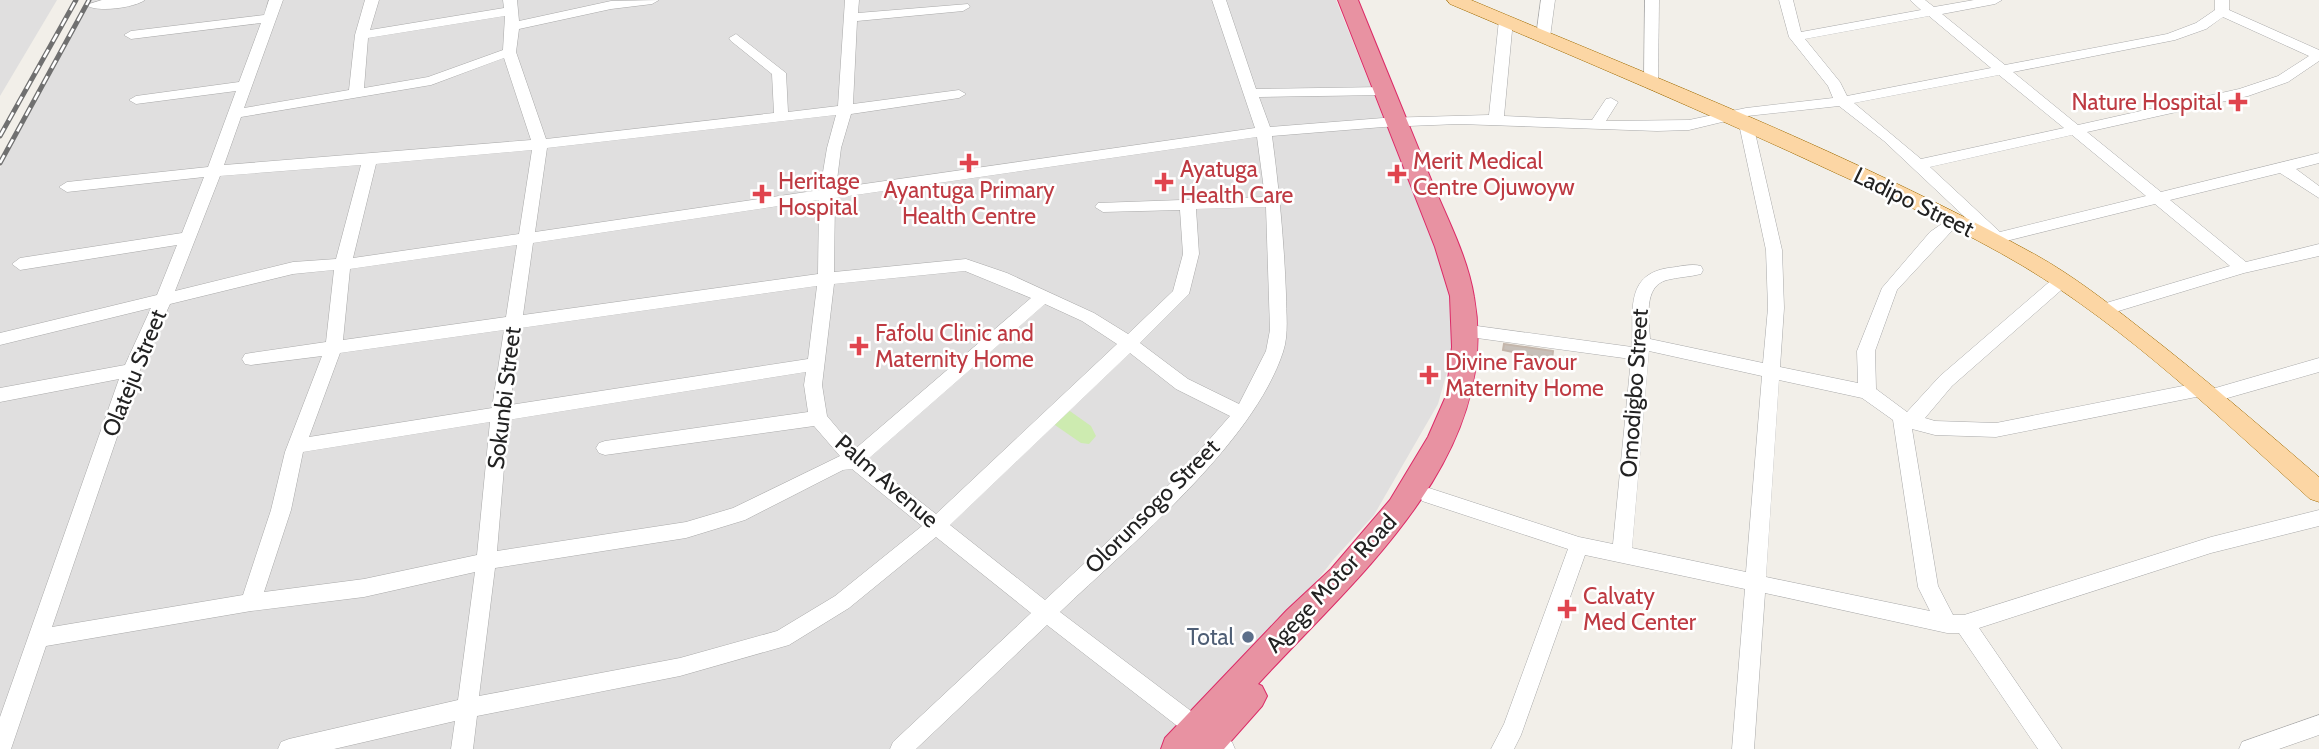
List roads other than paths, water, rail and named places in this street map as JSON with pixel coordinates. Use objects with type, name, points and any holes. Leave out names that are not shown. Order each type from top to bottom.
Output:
[{"type":"highway","name":"Agege Motor Road","points":[[1177,749],[1209,741],[1373,562],[1429,496],[1467,418],[1478,364],[1478,332],[1467,259],[1403,123],[1384,91],[1348,0]]},
{"type":"highway","name":"Agege Motor Road","points":[[1209,741],[1298,619],[1342,578],[1400,509],[1440,441],[1459,396],[1465,347],[1462,296],[1358,0]]},
{"type":"main road","name":"Ladipo Street","points":[[1456,0],[1739,120],[1993,239],[2102,310],[2206,392],[2319,492]]},
{"type":"street","points":[[93,5],[138,0]]},
{"type":"street","name":"Olateju Street","points":[[1,745],[131,370],[163,302],[276,0]]},
{"type":"street","points":[[356,95],[362,35],[372,0]]},
{"type":"street","points":[[513,26],[611,5],[652,0]]},
{"type":"street","name":"Olorunsogo Street","points":[[901,749],[1180,486],[1242,414],[1275,351],[1279,289],[1273,202],[1264,132],[1219,0]]},
{"type":"street","points":[[1543,37],[1548,0]]},
{"type":"street","points":[[1651,82],[1652,0]]},
{"type":"street","points":[[1786,0],[1796,37],[1835,85],[1842,101],[1918,165],[1993,239],[2319,158]]},
{"type":"street","points":[[1917,0],[2243,268]]},
{"type":"street","points":[[1796,37],[1995,0]]},
{"type":"street","points":[[234,114],[431,81],[509,52],[513,26],[511,5],[362,35]]},
{"type":"street","points":[[0,339],[163,302],[224,282],[293,268],[827,196],[1264,132],[1496,120],[1682,127],[1739,120],[1746,112],[1842,101],[2170,37],[2201,26],[2222,6],[2319,55],[2266,87],[1918,165]]},
{"type":"street","points":[[850,9],[963,7]]},
{"type":"street","name":"Palm Avenue","points":[[850,9],[845,110],[834,148],[827,196],[826,279],[813,385],[818,418],[854,460],[1209,741]]},
{"type":"street","points":[[131,35],[271,18]]},
{"type":"street","points":[[1496,120],[1506,20]]},
{"type":"street","points":[[736,38],[779,73],[781,116]]},
{"type":"street","name":"Sokunbi Street","points":[[462,749],[486,561],[500,412],[540,144],[509,52]]},
{"type":"street","points":[[136,100],[244,86]]},
{"type":"street","points":[[1250,93],[1384,91]]},
{"type":"street","points":[[67,187],[214,171],[540,144],[845,110],[959,94]]},
{"type":"street","points":[[1597,124],[1611,102]]},
{"type":"street","points":[[1739,120],[1774,250],[1776,308],[1743,749]]},
{"type":"street","points":[[251,602],[277,522],[297,446],[334,346],[343,263],[370,160]]},
{"type":"street","points":[[2283,167],[2319,193]]},
{"type":"street","points":[[1103,207],[1273,202]]},
{"type":"street","points":[[289,749],[468,708],[680,667],[782,639],[842,602],[937,525],[1181,294],[1191,254],[1188,206]]},
{"type":"street","points":[[1867,392],[1867,351],[1890,288],[1936,236],[1953,221]]},
{"type":"street","points":[[20,264],[187,238]]},
{"type":"street","points":[[2102,310],[2243,268],[2319,250]]},
{"type":"street","points":[[251,359],[826,279],[966,265],[1001,277],[1088,317],[1129,343],[1182,384],[1242,414]]},
{"type":"street","name":"Omodigbo Street","points":[[1622,553],[1641,348],[1641,296],[1651,280],[1661,275],[1695,270]]},
{"type":"street","points":[[1906,420],[1946,381],[2061,281]]},
{"type":"street","points":[[39,638],[251,602],[364,588],[486,561],[686,530],[738,514],[839,463],[854,460],[1043,297]]},
{"type":"street","points":[[1478,332],[1641,348],[1867,392],[1906,420],[1935,428],[1996,430],[2206,392],[2319,365]]},
{"type":"street","points":[[297,446],[816,363]]},
{"type":"street","points":[[2,399],[131,370]]},
{"type":"street","points":[[605,448],[818,418]]},
{"type":"street","points":[[1906,420],[1928,587],[2051,749]]},
{"type":"street","points":[[1429,496],[1579,545],[1956,624],[2211,545],[2319,518]]},
{"type":"street","points":[[1502,749],[1513,728],[1579,545]]},
{"type":"street","points":[[2250,749],[2319,725]]},
{"type":"railway","points":[[0,136],[76,0]]},
{"type":"railway","points":[[0,163],[89,0]]},
{"type":"place","name":"Nature Hospital","points":[[2238,102]]},
{"type":"place","name":"Ayantuga Primary Health Centre","points":[[969,163]]},
{"type":"place","name":"Merit Medical Centre Ojuwoyw","points":[[1397,174]]},
{"type":"place","name":"Ayatuga Health Care","points":[[1164,182]]},
{"type":"place","name":"Heritage Hospital","points":[[762,194]]},
{"type":"place","name":"Fafolu Clinic and Maternity Home","points":[[859,346]]},
{"type":"place","name":"Divine Favour Maternity Home","points":[[1429,375]]},
{"type":"place","name":"Calvaty Med Center","points":[[1567,609]]},
{"type":"place","name":"Total","points":[[1248,637]]}]
